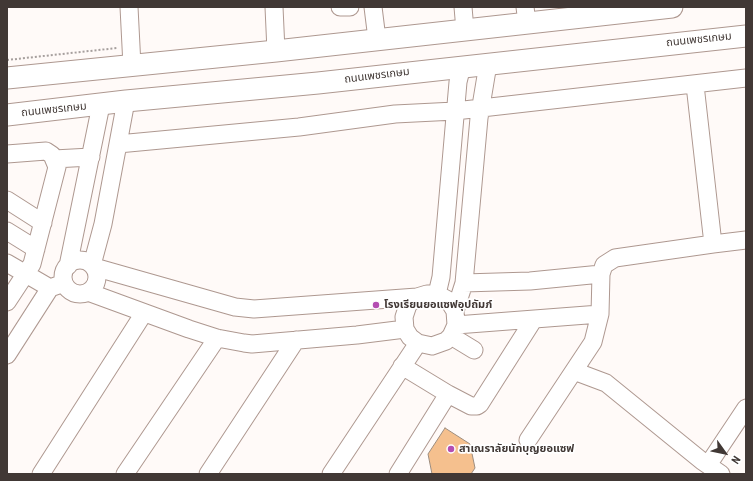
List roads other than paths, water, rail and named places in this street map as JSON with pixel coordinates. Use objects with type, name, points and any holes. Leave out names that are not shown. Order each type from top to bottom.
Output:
[{"type":"main road","points":[[7,78],[132,56],[276,51],[465,30],[526,15],[672,7]]},
{"type":"main road","name":"ถนนเพชรเกษม","points":[[7,115],[126,101],[318,83],[746,36]]},
{"type":"street","points":[[129,7],[132,56]]},
{"type":"street","points":[[274,7],[276,51]]},
{"type":"street","points":[[340,7],[350,7]]},
{"type":"street","points":[[373,7],[377,39]]},
{"type":"street","points":[[463,7],[465,30]]},
{"type":"street","points":[[417,297],[408,305],[404,317],[405,329],[410,337],[418,344],[432,346],[446,341],[454,324],[464,283],[481,107],[488,64]]},
{"type":"street","points":[[437,294],[441,277],[458,82],[462,66]]},
{"type":"street","points":[[54,159],[117,149],[395,114],[455,111],[695,85],[746,78]]},
{"type":"street","points":[[695,85],[713,244]]},
{"type":"street","points":[[7,263],[26,275],[68,289],[74,293],[81,294],[92,289],[97,276],[93,266],[126,101]]},
{"type":"street","points":[[7,355],[12,335],[57,286],[68,266],[101,105]]},
{"type":"street","points":[[7,154],[46,151],[52,155],[57,167],[32,264],[26,275],[8,298]]},
{"type":"street","points":[[7,200],[43,222]]},
{"type":"street","points":[[7,231],[36,249]]},
{"type":"street","points":[[528,440],[592,342],[600,314],[601,274],[604,265],[615,258],[746,240]]},
{"type":"street","points":[[68,266],[77,260],[82,260],[93,266],[235,307],[254,309],[417,297],[427,294],[437,294],[448,300],[454,324],[474,350]]},
{"type":"street","points":[[464,283],[530,281],[601,274]]},
{"type":"street","points":[[88,292],[217,338],[252,344],[358,335],[405,329]]},
{"type":"street","points":[[41,474],[144,312]]},
{"type":"street","points":[[454,324],[600,314]]},
{"type":"street","points":[[402,366],[448,394],[471,406],[477,406],[480,404],[534,318]]},
{"type":"street","points":[[125,474],[217,338]]},
{"type":"street","points":[[208,474],[296,340]]},
{"type":"street","points":[[331,474],[418,344]]},
{"type":"street","points":[[574,371],[606,383],[706,468],[746,408]]},
{"type":"street","points":[[398,474],[448,394]]},
{"type":"place","name":"โรงเรียนยอแซฟอุปถัมภ์","points":[[376,305]]},
{"type":"place","name":"สาเณราลัยนักบุญยอแซฟ","points":[[451,449]]}]
